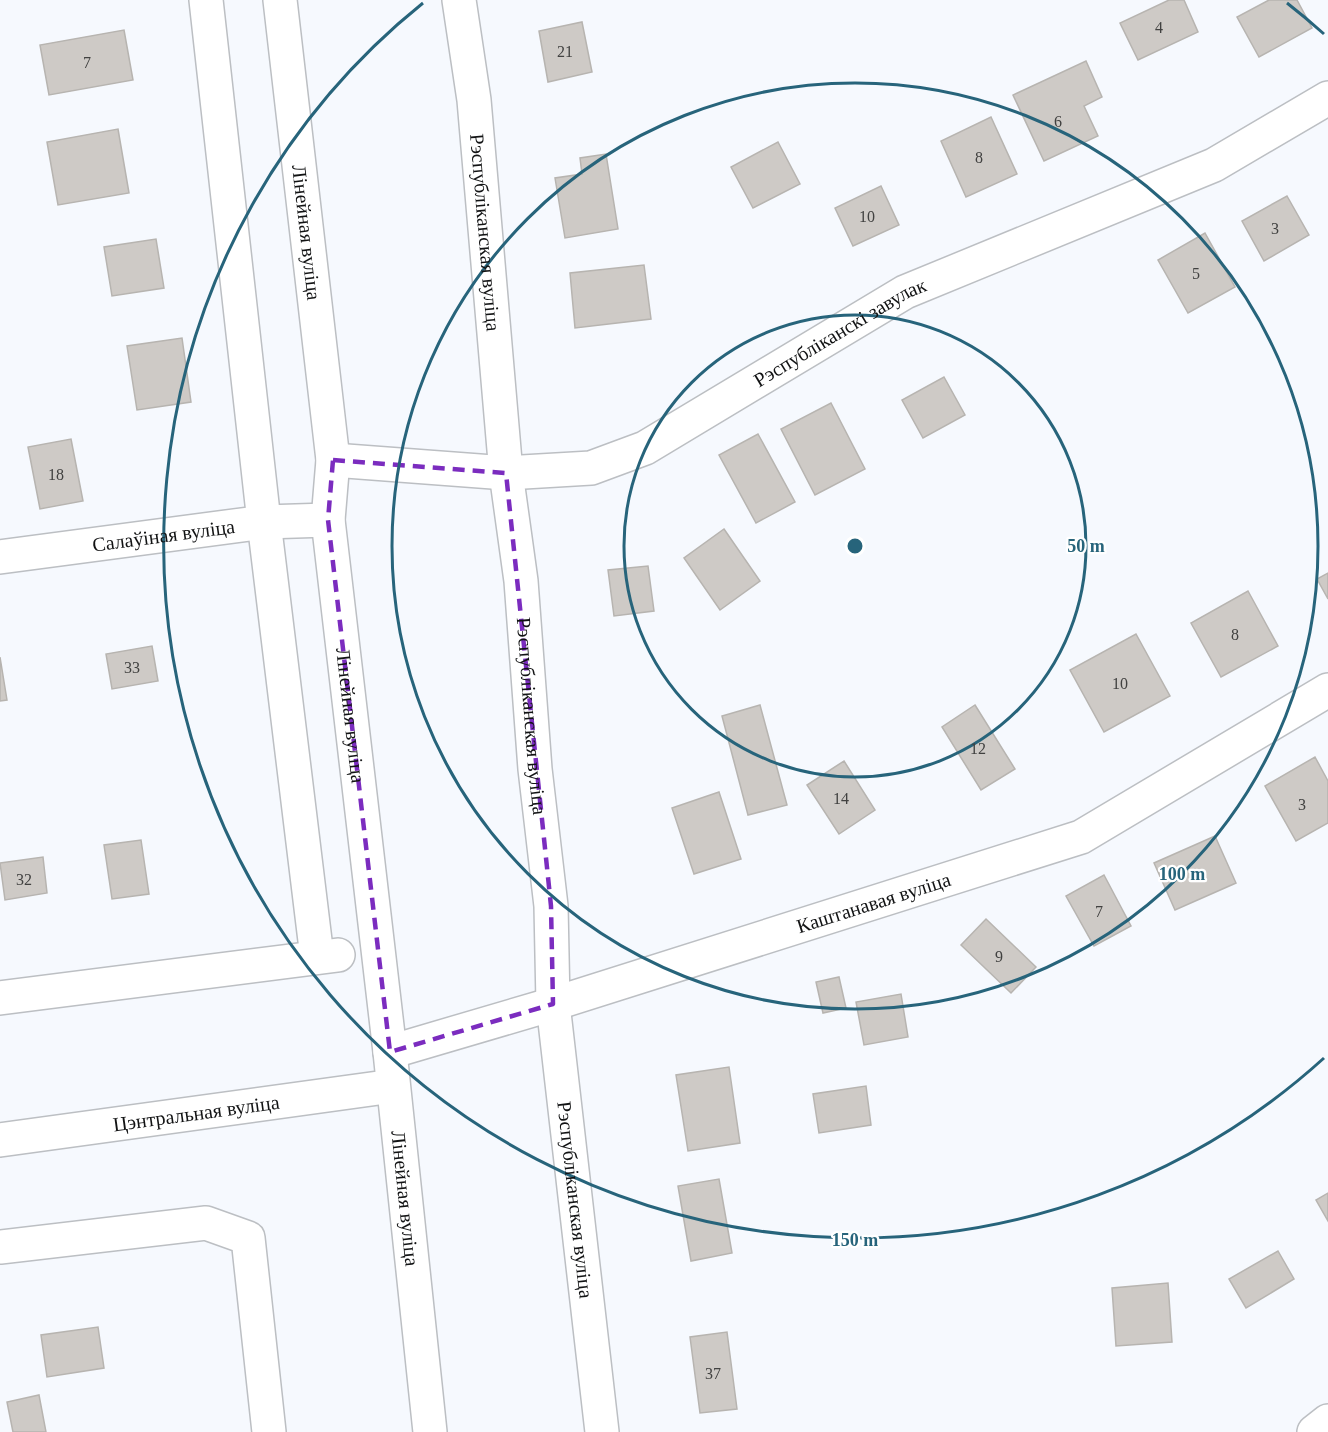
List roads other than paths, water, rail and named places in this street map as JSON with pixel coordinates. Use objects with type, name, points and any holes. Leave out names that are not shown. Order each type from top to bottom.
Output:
[{"type":"street","points":[[0,998],[327,956],[264,522],[206,0]]},
{"type":"street","name":"Лінейная вуліца","points":[[280,0],[333,460],[328,520],[390,1052],[430,1432]]},
{"type":"street","name":"Рэспубліканская вуліца","points":[[459,0],[474,100],[506,473],[521,581],[535,769],[551,906],[554,1004],[602,1432]]},
{"type":"street","name":"Рэспубліканскі завулак","points":[[333,460],[506,473],[591,468],[645,448],[905,292],[1214,165],[1328,98]]},
{"type":"street","name":"Салаўіная вуліца","points":[[0,557],[264,522],[328,520]]},
{"type":"street","name":"Каштанавая вуліца","points":[[390,1052],[554,1004],[1081,837],[1328,690]]},
{"type":"street","name":"Цэнтральная вуліца","points":[[0,1140],[393,1086]]},
{"type":"street","points":[[0,1247],[206,1223],[248,1238],[269,1432]]},
{"type":"street","points":[[1314,1432],[1328,1421]]}]
